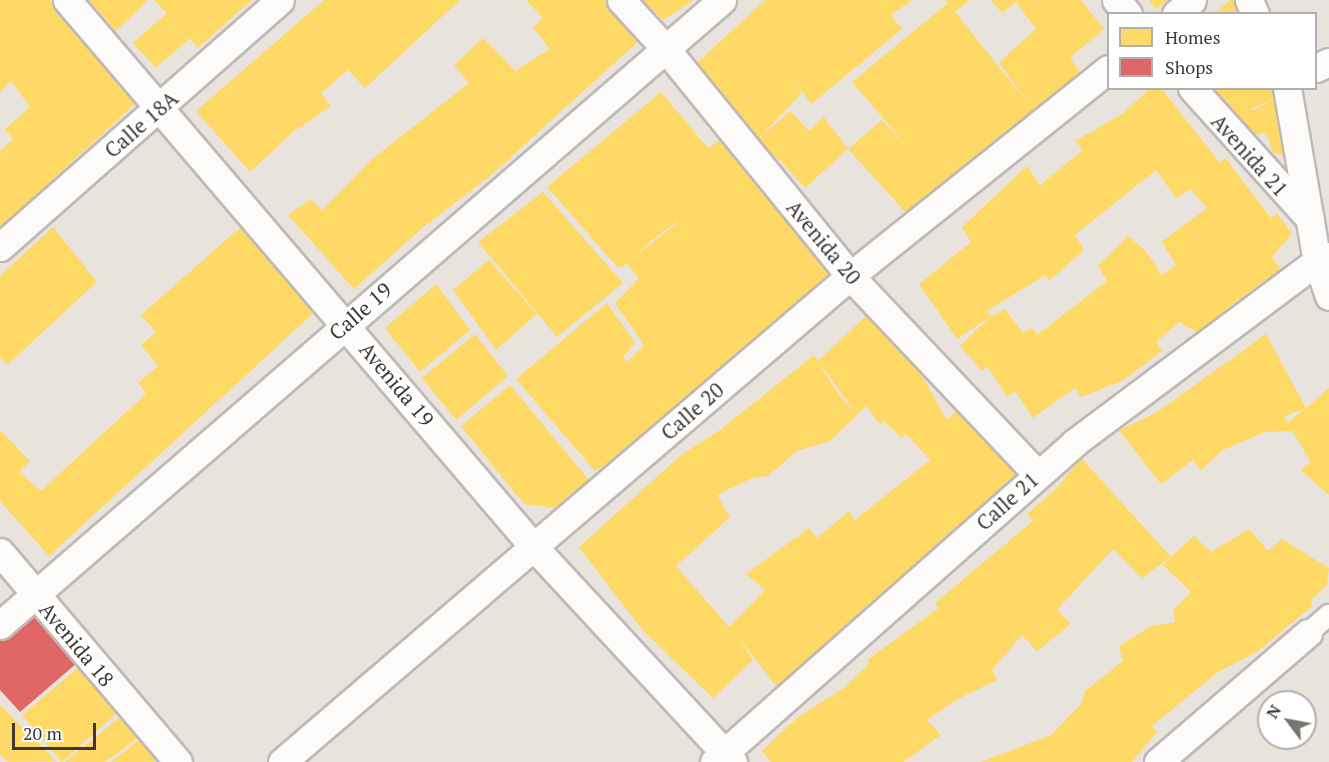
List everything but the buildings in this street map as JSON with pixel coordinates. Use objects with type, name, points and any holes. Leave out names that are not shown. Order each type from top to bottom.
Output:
[{"type":"street","name":"Avenida 19","points":[[67,0],[346,324],[532,545],[724,759]]},
{"type":"street","name":"Calle 18A","points":[[0,247],[280,0]]},
{"type":"street","name":"Avenida 20","points":[[621,0],[665,48],[850,276],[1037,474]]},
{"type":"street","name":"Calle 19","points":[[0,625],[722,0]]},
{"type":"street","points":[[1116,0],[1126,12]]},
{"type":"street","points":[[1178,12],[1192,0]]},
{"type":"street","name":"Calle 20","points":[[282,762],[532,545],[850,276],[1107,70]]},
{"type":"street","name":"Avenida 21","points":[[1194,90],[1310,219]]},
{"type":"street","points":[[1287,90],[1310,219],[1323,259],[1329,296]]},
{"type":"street","name":"Calle 21","points":[[724,759],[1037,474],[1323,259]]},
{"type":"street","name":"Avenida 18","points":[[0,552],[178,762]]},
{"type":"street","points":[[1158,762],[1329,615]]}]
